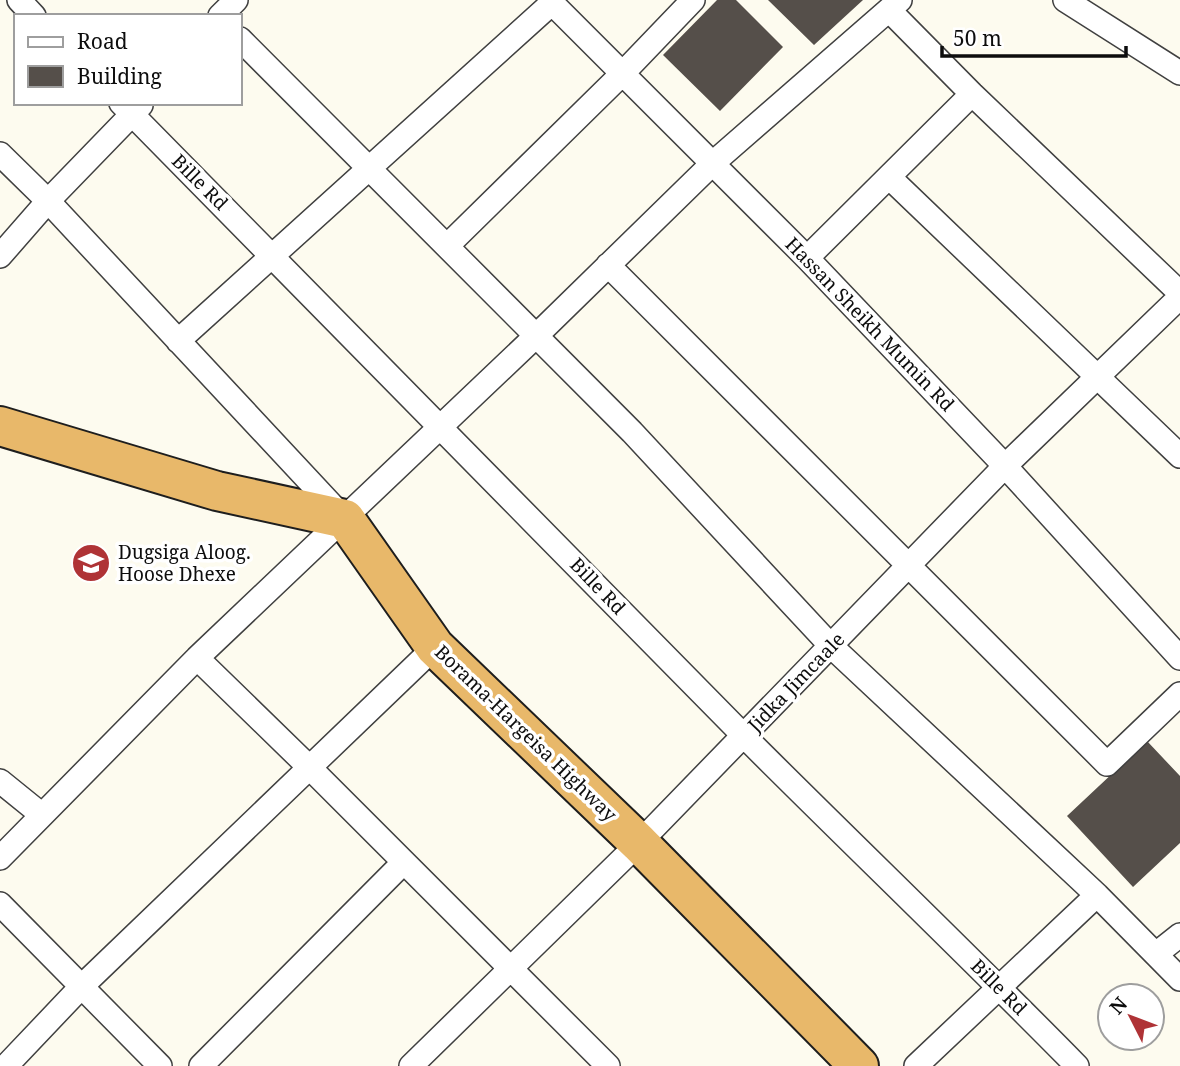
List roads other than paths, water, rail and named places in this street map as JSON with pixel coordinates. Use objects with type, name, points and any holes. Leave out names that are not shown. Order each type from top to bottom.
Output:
[{"type":"highway","points":[[0,426],[217,491],[345,519]]},
{"type":"highway","name":"Borama-Hargeisa Highway","points":[[345,519],[435,647],[639,843],[859,1066]]},
{"type":"street","points":[[19,0],[32,14]]},
{"type":"street","points":[[222,14],[236,0]]},
{"type":"street","points":[[447,246],[623,73],[693,0]]},
{"type":"street","points":[[1065,0],[1180,73]]},
{"type":"street","points":[[178,341],[550,1]]},
{"type":"street","name":"Hassan Sheikh Mumin Rd","points":[[550,1],[807,258],[1005,466],[1180,659]]},
{"type":"street","points":[[0,858],[197,658],[441,428],[713,163],[895,5],[972,94],[1180,295]]},
{"type":"street","points":[[242,41],[632,432],[831,646],[1097,895],[1180,979]]},
{"type":"street","points":[[807,258],[972,94]]},
{"type":"street","points":[[0,256],[132,107]]},
{"type":"street","name":"Bille Rd","points":[[132,107],[441,428],[744,736],[1077,1066]]},
{"type":"street","points":[[0,153],[345,519]]},
{"type":"street","points":[[889,177],[1180,456]]},
{"type":"street","points":[[608,265],[1107,764],[1180,694]]},
{"type":"street","name":"Jidka Jimcaale","points":[[411,1066],[639,843],[908,564],[1180,295]]},
{"type":"street","points":[[7,1056],[435,647]]},
{"type":"street","points":[[197,658],[309,766],[608,1066]]},
{"type":"street","points":[[0,781],[42,816]]},
{"type":"street","points":[[201,1066],[404,862]]},
{"type":"street","points":[[916,1066],[1097,895]]},
{"type":"street","points":[[0,904],[160,1066]]},
{"type":"street","points":[[1156,954],[1180,935]]},
{"type":"place","name":"Dugsiga Aloog. Hoose Dhexe","points":[[91,563]]}]
